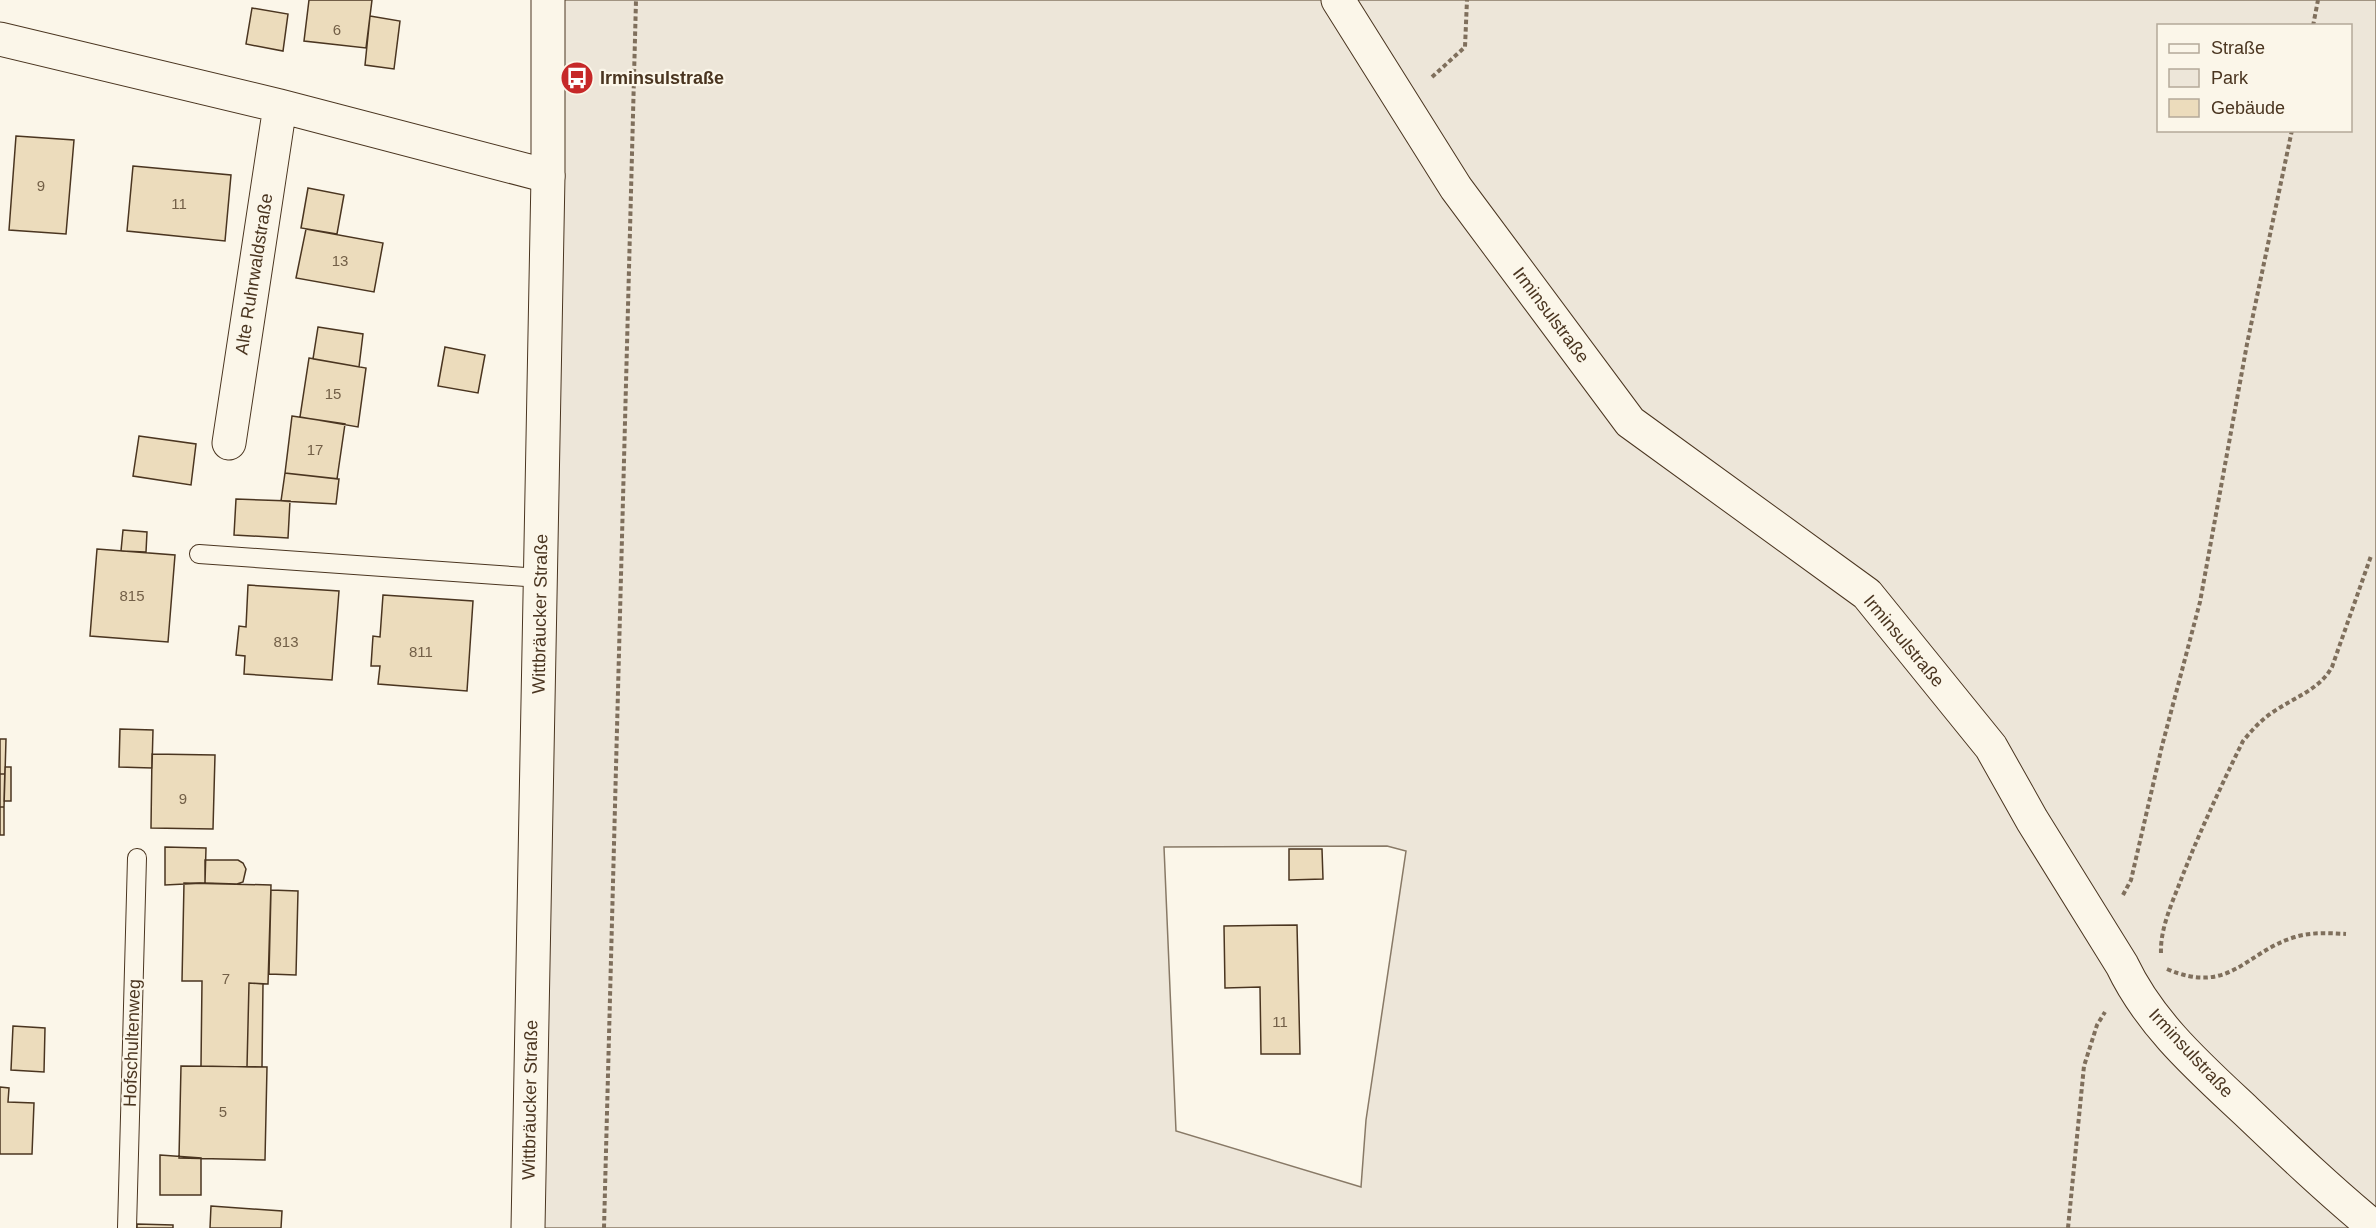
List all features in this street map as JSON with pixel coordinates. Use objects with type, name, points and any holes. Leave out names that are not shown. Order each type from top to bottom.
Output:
[{"type":"street","name":"Wittbräucker Straße","points":[[528,1228],[548,176],[548,0]]},
{"type":"street","name":"Irminsulstraße","points":[[1338,0],[1456,188],[1630,422],[1867,594],[1991,747],[2031,820],[2102,932],[2132,987],[2161,1026],[2200,1068],[2328,1190],[2375,1228]]},
{"type":"street","points":[[0,39],[280,106],[548,176]]},
{"type":"street","name":"Alte Ruhrwaldstraße","points":[[229,443],[280,106]]},
{"type":"lane","points":[[199,554],[540,578]]},
{"type":"lane","name":"Hofschultenweg","points":[[127,1228],[137,858]]},
{"type":"path","points":[[604,1228],[636,0]]},
{"type":"path","points":[[1403,104],[1465,47],[1467,0]]},
{"type":"path","points":[[2313,24],[2318,0]]},
{"type":"path","points":[[2102,932],[2131,880],[2162,746],[2200,602],[2247,344],[2292,132]]},
{"type":"path","points":[[2068,1228],[2084,1066],[2097,1025],[2108,1007],[2123,992],[2148,982],[2161,966],[2160,941],[2174,898],[2243,741],[2256,725],[2274,711],[2316,687],[2325,678],[2332,667],[2371,556]]},
{"type":"path","points":[[2161,966],[2179,974],[2219,977],[2241,968],[2272,947],[2295,937],[2319,933],[2346,934]]},
{"type":"green space","points":[[548,0],[2376,0],[2376,1211],[2118,984],[2358,1228],[528,1228]],"holes":[[[1387,846],[1406,851],[1366,1120],[1361,1187],[1176,1131],[1164,847]]]},
{"type":"building","points":[[309,0],[372,0],[366,48],[304,41]]},
{"type":"building","points":[[252,8],[288,14],[283,51],[246,44]]},
{"type":"building","points":[[370,16],[400,21],[394,69],[365,65]]},
{"type":"building","points":[[16,136],[74,140],[66,234],[9,230]]},
{"type":"building","points":[[133,166],[231,175],[225,241],[127,231]]},
{"type":"building","points":[[308,188],[344,195],[337,234],[301,228]]},
{"type":"building","points":[[306,229],[383,243],[374,292],[296,278]]},
{"type":"building","points":[[318,327],[363,334],[359,367],[313,359]]},
{"type":"building","points":[[445,347],[485,355],[478,393],[438,386]]},
{"type":"building","points":[[309,358],[366,368],[358,427],[300,417]]},
{"type":"building","points":[[292,416],[345,424],[337,479],[285,473]]},
{"type":"building","points":[[139,436],[196,444],[191,485],[133,476]]},
{"type":"building","points":[[285,473],[339,479],[336,504],[281,501]]},
{"type":"building","points":[[236,499],[290,501],[288,538],[234,535]]},
{"type":"building","points":[[123,530],[147,532],[146,552],[121,551]]},
{"type":"building","points":[[97,549],[175,555],[168,642],[90,636]]},
{"type":"building","points":[[248,585],[339,591],[332,680],[244,674],[245,656],[236,655],[239,626],[246,627]]},
{"type":"building","points":[[383,595],[473,601],[467,691],[378,684],[380,666],[371,666],[373,636],[380,637]]},
{"type":"building","points":[[120,729],[153,730],[152,768],[119,767]]},
{"type":"building","points":[[0,739],[6,739],[5,774],[0,774]]},
{"type":"building","points":[[152,754],[215,755],[213,829],[151,828]]},
{"type":"building","points":[[5,767],[11,767],[11,801],[4,801]]},
{"type":"building","points":[[0,774],[5,774],[4,807],[0,807]]},
{"type":"building","points":[[0,807],[4,807],[4,835],[0,835]]},
{"type":"building","points":[[165,847],[206,848],[205,883],[165,885]]},
{"type":"building","points":[[1289,849],[1322,849],[1323,879],[1289,880]]},
{"type":"building","points":[[205,860],[238,860],[246,869],[243,882],[237,884],[205,883]]},
{"type":"building","points":[[184,883],[271,885],[268,984],[249,983],[247,1067],[201,1066],[202,981],[182,981]]},
{"type":"building","points":[[271,890],[298,891],[296,975],[269,974]]},
{"type":"building","points":[[1297,925],[1300,1054],[1261,1054],[1260,987],[1225,988],[1224,926]]},
{"type":"building","points":[[249,983],[263,984],[262,1067],[247,1067]]},
{"type":"building","points":[[13,1026],[45,1028],[44,1072],[11,1070]]},
{"type":"building","points":[[181,1066],[267,1067],[265,1160],[179,1158]]},
{"type":"building","points":[[0,1087],[9,1088],[8,1102],[34,1103],[32,1154],[0,1154]]},
{"type":"building","points":[[160,1155],[201,1158],[201,1195],[160,1195]]},
{"type":"building","points":[[211,1206],[282,1211],[281,1228],[210,1228]]},
{"type":"building","points":[[137,1224],[173,1225],[173,1228],[137,1228]]},
{"type":"place","name":"Irminsulstraße","points":[[577,78]]}]
